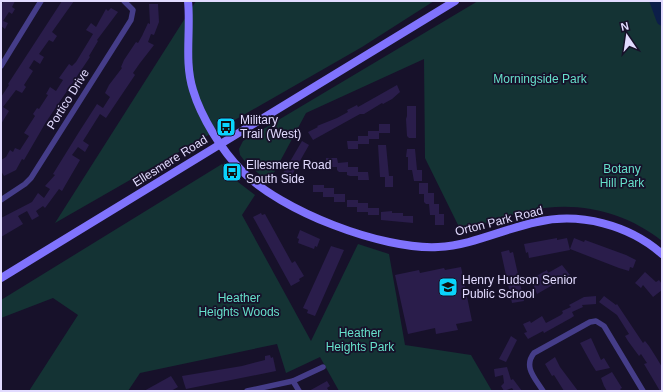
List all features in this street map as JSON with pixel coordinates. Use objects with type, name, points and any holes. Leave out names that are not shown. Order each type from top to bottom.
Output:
[{"type":"street","points":[[1,66],[41,1]]},
{"type":"street","name":"Portico Drive","points":[[2,198],[25,184],[31,178],[131,20],[133,10],[124,1]]},
{"type":"street","name":"Orton Park Road","points":[[188,1],[190,79],[200,109],[220,143],[241,170],[267,192],[327,222],[376,239],[412,246],[437,247],[471,242],[542,220],[575,219],[611,225],[637,237],[662,254]]},
{"type":"street","name":"Ellesmere Road","points":[[1,278],[454,1]]},
{"type":"street","points":[[543,391],[529,370],[529,360],[534,353],[590,322],[596,321],[601,323],[607,330],[642,391]]},
{"type":"street","points":[[247,391],[293,381],[323,367]]},
{"type":"street","points":[[293,381],[299,391]]},
{"type":"green space","points":[[196,1],[434,1],[362,47],[55,223]]},
{"type":"green space","points":[[478,1],[662,1],[662,241],[632,222],[616,215],[581,208],[546,208],[528,211],[460,229],[425,158],[424,59],[306,113],[269,182],[247,164],[240,155],[239,149],[243,141]]},
{"type":"green space","points":[[222,164],[238,182],[255,195],[242,215],[311,341],[358,244],[389,254],[405,345],[471,355],[492,391],[339,391],[320,357],[286,373],[277,344],[140,373],[128,391],[29,391],[78,315],[53,298],[1,318],[1,300]]},
{"type":"building","points":[[4,1],[15,1],[12,7],[15,9],[12,14],[9,12],[3,21],[8,23],[5,29],[1,26],[1,5]]},
{"type":"building","points":[[62,1],[74,1],[52,32],[57,36],[53,42],[49,40],[39,54],[44,57],[40,64],[34,60],[29,68],[33,71],[24,85],[26,87],[22,93],[16,90],[3,107],[9,111],[1,124],[1,97]]},
{"type":"building","points":[[149,4],[158,4],[159,22],[154,35],[151,34],[148,42],[154,45],[133,73],[135,75],[106,118],[100,114],[83,141],[89,145],[85,152],[78,147],[72,155],[80,160],[62,191],[59,189],[45,208],[43,206],[36,211],[39,216],[32,220],[27,211],[18,216],[23,224],[1,237],[1,218],[32,202],[38,193],[44,198],[50,189],[45,186],[55,175],[53,174],[97,104],[103,108],[110,97],[105,93],[109,85],[122,68],[121,67],[124,60],[136,42],[138,43],[148,23],[150,24]]},
{"type":"building","points":[[111,8],[118,12],[97,40],[98,41],[89,56],[90,57],[46,122],[24,160],[22,159],[16,170],[4,176],[1,171],[1,160],[6,157],[10,150],[13,152],[15,148],[20,150],[29,136],[24,133],[35,116],[33,114],[37,108],[39,109],[48,95],[46,94],[50,87],[56,91],[63,80],[59,78],[69,64],[72,66],[76,62],[93,34],[86,30],[91,23],[96,27],[106,9],[108,11]]},
{"type":"building","points":[[397,85],[400,92],[383,104],[382,103],[364,114],[360,114],[313,140],[308,132],[318,127],[317,126],[348,112],[347,110],[357,105],[358,107]]},
{"type":"building","points":[[407,106],[416,106],[416,138],[409,138],[407,136]]},
{"type":"building","points":[[379,124],[390,124],[390,133],[379,133],[379,139],[369,139],[369,144],[358,144],[358,149],[348,149],[347,141],[358,141],[358,136],[368,136],[368,131],[379,131]]},
{"type":"building","points":[[302,141],[309,145],[288,182],[281,177]]},
{"type":"building","points":[[378,145],[386,145],[389,176],[393,176],[393,187],[385,187],[385,177],[380,177]]},
{"type":"building","points":[[407,149],[415,149],[417,170],[422,170],[422,181],[414,181],[412,170],[408,170],[408,157],[406,157]]},
{"type":"building","points":[[326,158],[337,158],[338,163],[348,162],[348,167],[358,167],[358,172],[368,172],[369,180],[358,180],[358,176],[347,175],[347,172],[339,172],[337,167],[326,167]]},
{"type":"building","points":[[419,183],[428,183],[428,193],[434,193],[434,204],[439,204],[439,214],[444,214],[444,225],[435,225],[435,215],[430,215],[429,204],[424,202],[424,194],[419,194]]},
{"type":"building","points":[[313,185],[324,185],[324,188],[334,188],[334,194],[345,194],[345,202],[334,202],[334,197],[323,197],[323,192],[313,192]]},
{"type":"building","points":[[347,200],[358,200],[358,203],[368,203],[368,208],[379,208],[379,215],[368,215],[368,212],[357,212],[357,207],[347,207]]},
{"type":"building","points":[[392,211],[392,213],[403,213],[403,216],[413,216],[413,223],[381,220],[381,212]]},
{"type":"building","points":[[261,213],[262,215],[265,214],[292,263],[295,261],[304,276],[299,279],[300,281],[291,286],[253,217]]},
{"type":"building","points":[[300,230],[320,239],[317,247],[315,246],[314,249],[298,243],[299,239],[297,238]]},
{"type":"building","points":[[557,238],[557,240],[567,238],[570,250],[529,258],[528,252],[526,253],[524,244]]},
{"type":"building","points":[[574,238],[584,242],[585,240],[636,260],[633,268],[630,267],[629,271],[619,268],[570,249]]},
{"type":"building","points":[[331,246],[344,250],[315,316],[307,313],[308,310],[303,308]]},
{"type":"building","points":[[509,250],[510,253],[513,252],[524,301],[512,303],[501,252]]},
{"type":"building","points":[[562,265],[570,275],[537,294],[531,279],[547,270],[548,273]]},
{"type":"building","points":[[461,267],[472,321],[456,324],[458,330],[436,334],[435,328],[408,334],[395,275],[419,270],[420,273],[444,268],[445,270]]},
{"type":"building","points":[[645,272],[656,282],[659,280],[662,284],[662,290],[653,297],[643,285],[641,288],[635,283]]},
{"type":"building","points":[[596,296],[596,304],[582,305],[583,307],[572,312],[574,316],[544,333],[543,331],[528,339],[524,333],[527,332],[523,324],[530,321],[531,323],[542,316],[546,323],[561,315],[563,313],[562,311],[571,307],[569,305],[584,297]]},
{"type":"building","points":[[604,296],[616,305],[617,304],[643,343],[645,341],[656,357],[662,367],[662,391],[660,391],[644,364],[647,363],[641,354],[639,356],[625,336],[629,334],[617,315],[599,302]]},
{"type":"building","points":[[511,336],[517,340],[506,362],[499,359]]},
{"type":"building","points":[[591,338],[601,360],[604,358],[610,368],[596,371],[580,343]]},
{"type":"building","points":[[270,355],[271,358],[273,357],[276,371],[186,389],[182,376],[242,366],[265,360],[265,356]]},
{"type":"building","points":[[555,357],[560,367],[578,391],[564,391],[554,375],[552,376],[545,364]]},
{"type":"building","points":[[507,367],[511,380],[513,379],[522,391],[514,391],[512,388],[504,391],[501,386],[504,383],[503,375],[495,377],[494,369]]},
{"type":"building","points":[[612,372],[622,388],[620,389],[622,391],[607,391],[604,386],[601,378]]},
{"type":"building","points":[[171,376],[178,387],[171,391],[144,391]]},
{"type":"building","points":[[327,381],[330,386],[327,388],[329,391],[309,391]]},
{"type":"waterway","points":[[655,1],[662,20]]},
{"type":"place","name":"Military Trail (West)","points":[[226,127]]},
{"type":"place","name":"Ellesmere Road South Side","points":[[232,172]]},
{"type":"place","name":"Henry Hudson Senior Public School","points":[[448,287]]},
{"type":"park label","name":"Morningside Park","points":[[540,79]]},
{"type":"park label","name":"Botany Hill Park","points":[[622,176]]},
{"type":"park label","name":"Heather Heights Woods","points":[[239,305]]},
{"type":"park label","name":"Heather Heights Park","points":[[360,340]]}]
